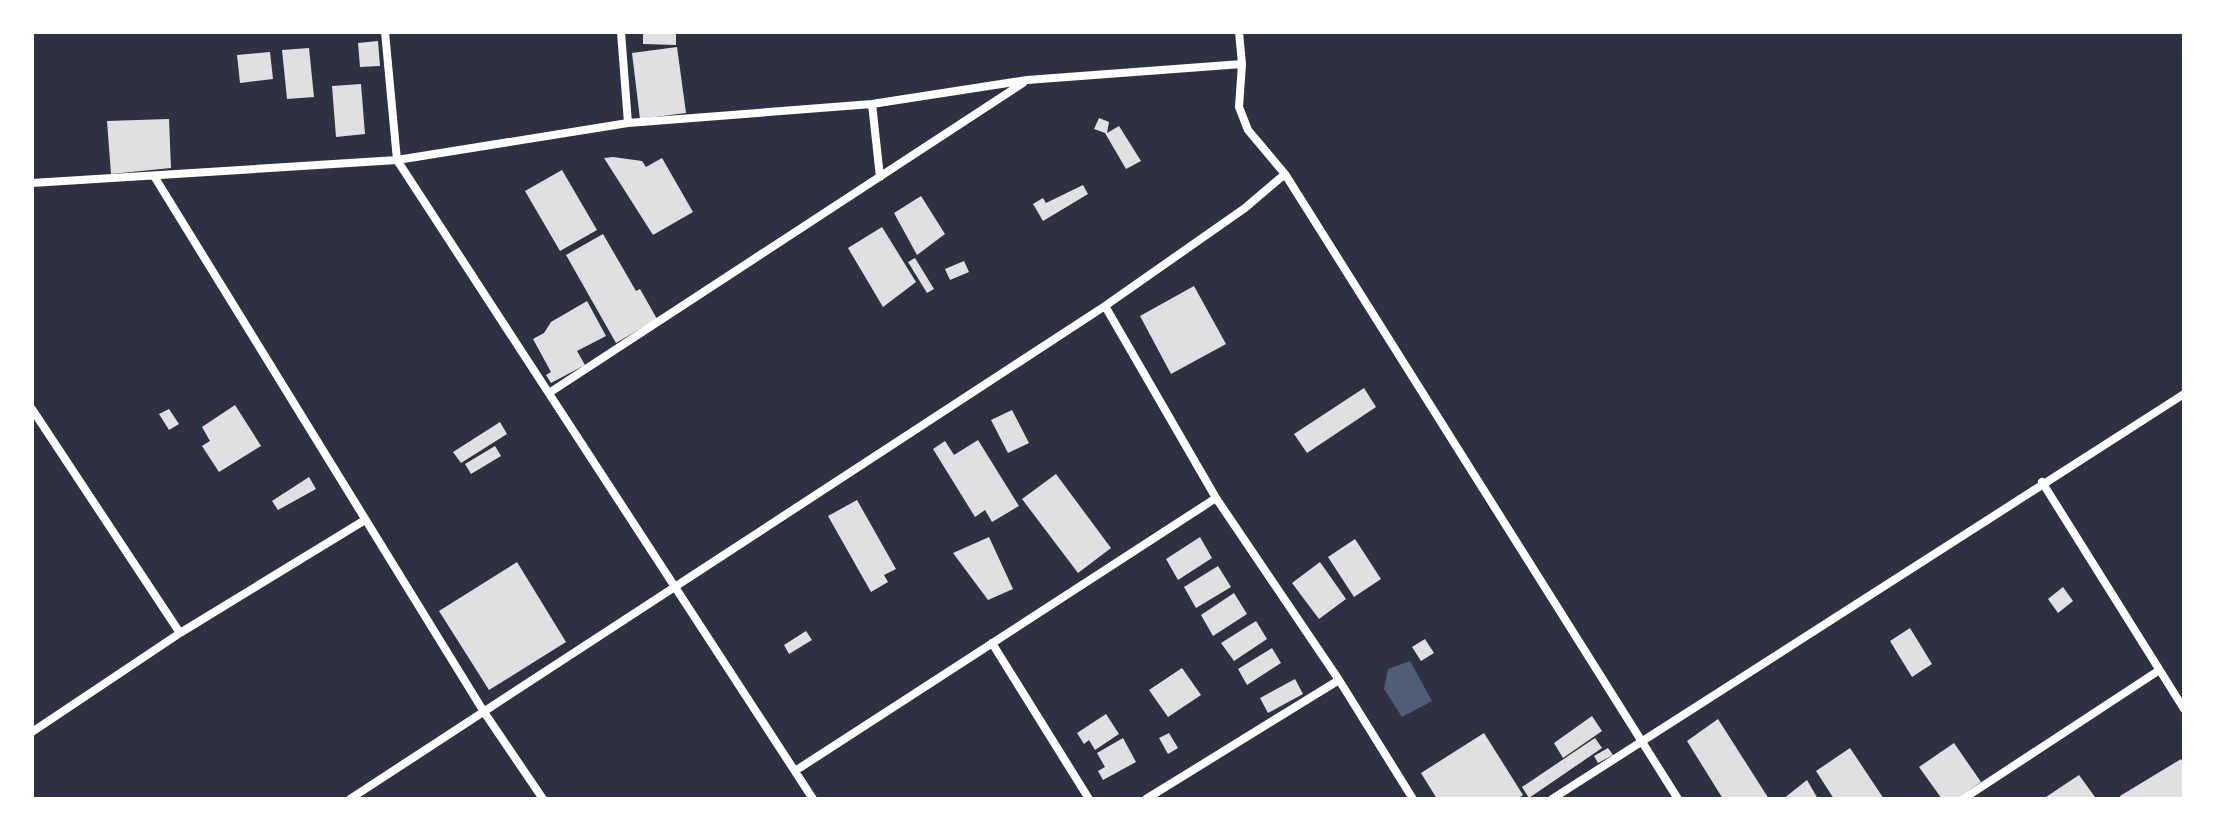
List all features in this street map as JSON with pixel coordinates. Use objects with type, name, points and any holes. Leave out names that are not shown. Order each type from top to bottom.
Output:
[{"type":"street","points":[[385,32],[397,160],[813,799]]},
{"type":"street","points":[[621,32],[628,123]]},
{"type":"street","points":[[1239,32],[1242,64],[1239,107],[1248,130],[1285,174],[1678,799]]},
{"type":"street","points":[[32,183],[397,160],[628,123],[872,104],[1027,80],[1242,64]]},
{"type":"street","points":[[549,393],[1027,80]]},
{"type":"street","points":[[872,104],[880,177]]},
{"type":"street","points":[[350,799],[1105,306],[1245,208],[1285,174]]},
{"type":"street","points":[[154,176],[484,712],[543,799]]},
{"type":"street","points":[[1105,306],[1216,498],[1339,680],[1413,799]]},
{"type":"street","points":[[1552,799],[2042,482],[2184,394]]},
{"type":"street","points":[[32,409],[180,633]]},
{"type":"street","points":[[2042,482],[2184,709]]},
{"type":"street","points":[[795,771],[1216,498]]},
{"type":"street","points":[[32,732],[180,633],[365,520]]},
{"type":"street","points":[[992,643],[1089,799]]},
{"type":"street","points":[[1963,799],[2158,671]]},
{"type":"street","points":[[1146,799],[1339,680]]},
{"type":"water","points":[[1410,661],[1432,701],[1402,717],[1384,689],[1388,669]]},
{"type":"building","points":[[643,32],[676,32],[676,45],[643,44]]},
{"type":"building","points":[[378,41],[380,66],[360,67],[358,43]]},
{"type":"building","points":[[677,47],[686,113],[640,119],[632,53]]},
{"type":"building","points":[[309,48],[314,97],[287,99],[282,50]]},
{"type":"building","points":[[270,52],[273,79],[240,83],[237,55]]},
{"type":"building","points":[[361,84],[365,134],[336,137],[332,86]]},
{"type":"building","points":[[1099,118],[1109,122],[1107,133],[1119,126],[1141,161],[1126,169],[1105,133],[1094,129]]},
{"type":"building","points":[[169,119],[171,168],[111,174],[107,121]]},
{"type":"building","points":[[604,158],[642,161],[646,167],[662,158],[693,212],[653,235]]},
{"type":"building","points":[[562,170],[597,230],[560,251],[525,191]]},
{"type":"building","points":[[1083,185],[1088,194],[1043,221],[1033,204],[1043,198],[1046,203]]},
{"type":"building","points":[[921,196],[945,234],[917,255],[894,213]]},
{"type":"building","points":[[882,227],[916,282],[883,307],[848,248]]},
{"type":"building","points":[[603,234],[636,291],[640,289],[657,319],[616,343],[566,255]]},
{"type":"building","points":[[915,258],[934,289],[927,293],[908,262]]},
{"type":"building","points":[[964,261],[969,272],[950,280],[945,269]]},
{"type":"building","points":[[1194,286],[1226,344],[1171,374],[1140,316]]},
{"type":"building","points":[[587,301],[606,336],[577,351],[585,365],[551,383],[546,375],[551,372],[533,339],[544,333],[551,322]]},
{"type":"building","points":[[1364,388],[1376,407],[1307,453],[1294,434]]},
{"type":"building","points":[[235,405],[261,446],[219,472],[202,446],[210,441],[202,427]]},
{"type":"building","points":[[169,409],[179,424],[169,430],[159,414]]},
{"type":"building","points":[[1012,410],[1029,443],[1008,453],[991,420]]},
{"type":"building","points":[[500,422],[507,434],[461,463],[453,452]]},
{"type":"building","points":[[978,440],[1019,506],[992,522],[985,510],[975,517],[933,449],[945,441],[954,455]]},
{"type":"building","points":[[495,446],[501,456],[471,474],[465,464]]},
{"type":"building","points":[[1056,474],[1111,548],[1078,573],[1022,499]]},
{"type":"building","points":[[309,477],[316,489],[278,510],[272,501]]},
{"type":"building","points":[[857,500],[896,569],[884,575],[888,582],[871,592],[828,516]]},
{"type":"building","points":[[989,537],[1013,589],[988,600],[953,553]]},
{"type":"building","points":[[1200,537],[1212,558],[1178,580],[1166,559]]},
{"type":"building","points":[[1355,539],[1381,579],[1354,597],[1328,557]]},
{"type":"building","points":[[517,562],[566,642],[489,690],[439,611]]},
{"type":"building","points":[[1320,562],[1346,599],[1319,619],[1292,583]]},
{"type":"building","points":[[1218,566],[1231,587],[1196,608],[1184,587]]},
{"type":"building","points":[[2063,587],[2073,601],[2058,613],[2048,599]]},
{"type":"building","points":[[1234,593],[1247,614],[1213,636],[1201,615]]},
{"type":"building","points":[[1256,621],[1267,639],[1234,661],[1221,643]]},
{"type":"building","points":[[1910,628],[1932,664],[1912,677],[1890,641]]},
{"type":"building","points":[[806,631],[812,640],[789,654],[784,645]]},
{"type":"building","points":[[1425,639],[1434,653],[1421,661],[1412,647]]},
{"type":"building","points":[[1272,648],[1281,663],[1247,685],[1238,669]]},
{"type":"building","points":[[1182,668],[1201,695],[1168,717],[1149,690]]},
{"type":"building","points":[[1295,679],[1303,694],[1268,713],[1260,698]]},
{"type":"building","points":[[1106,714],[1119,734],[1095,750],[1089,740],[1084,744],[1077,733]]},
{"type":"building","points":[[1592,716],[1602,731],[1563,758],[1554,743]]},
{"type":"building","points":[[1718,719],[1769,799],[1723,799],[1687,741]]},
{"type":"building","points":[[1169,733],[1178,748],[1168,754],[1159,738]]},
{"type":"building","points":[[1484,733],[1523,795],[1518,799],[1437,799],[1421,773]]},
{"type":"building","points":[[1123,738],[1136,762],[1103,780],[1098,771],[1105,767],[1097,753]]},
{"type":"building","points":[[1595,738],[1602,748],[1529,798],[1522,787]]},
{"type":"building","points":[[1954,743],[1981,782],[1957,799],[1942,799],[1919,767]]},
{"type":"building","points":[[1608,748],[1613,755],[1598,763],[1594,756]]},
{"type":"building","points":[[1850,748],[1884,799],[1834,799],[1816,771]]},
{"type":"building","points":[[2181,759],[2184,765],[2184,799],[2121,799],[2120,796]]},
{"type":"building","points":[[2079,775],[2095,797],[2046,797]]},
{"type":"building","points":[[1807,780],[1818,799],[1783,799]]}]
